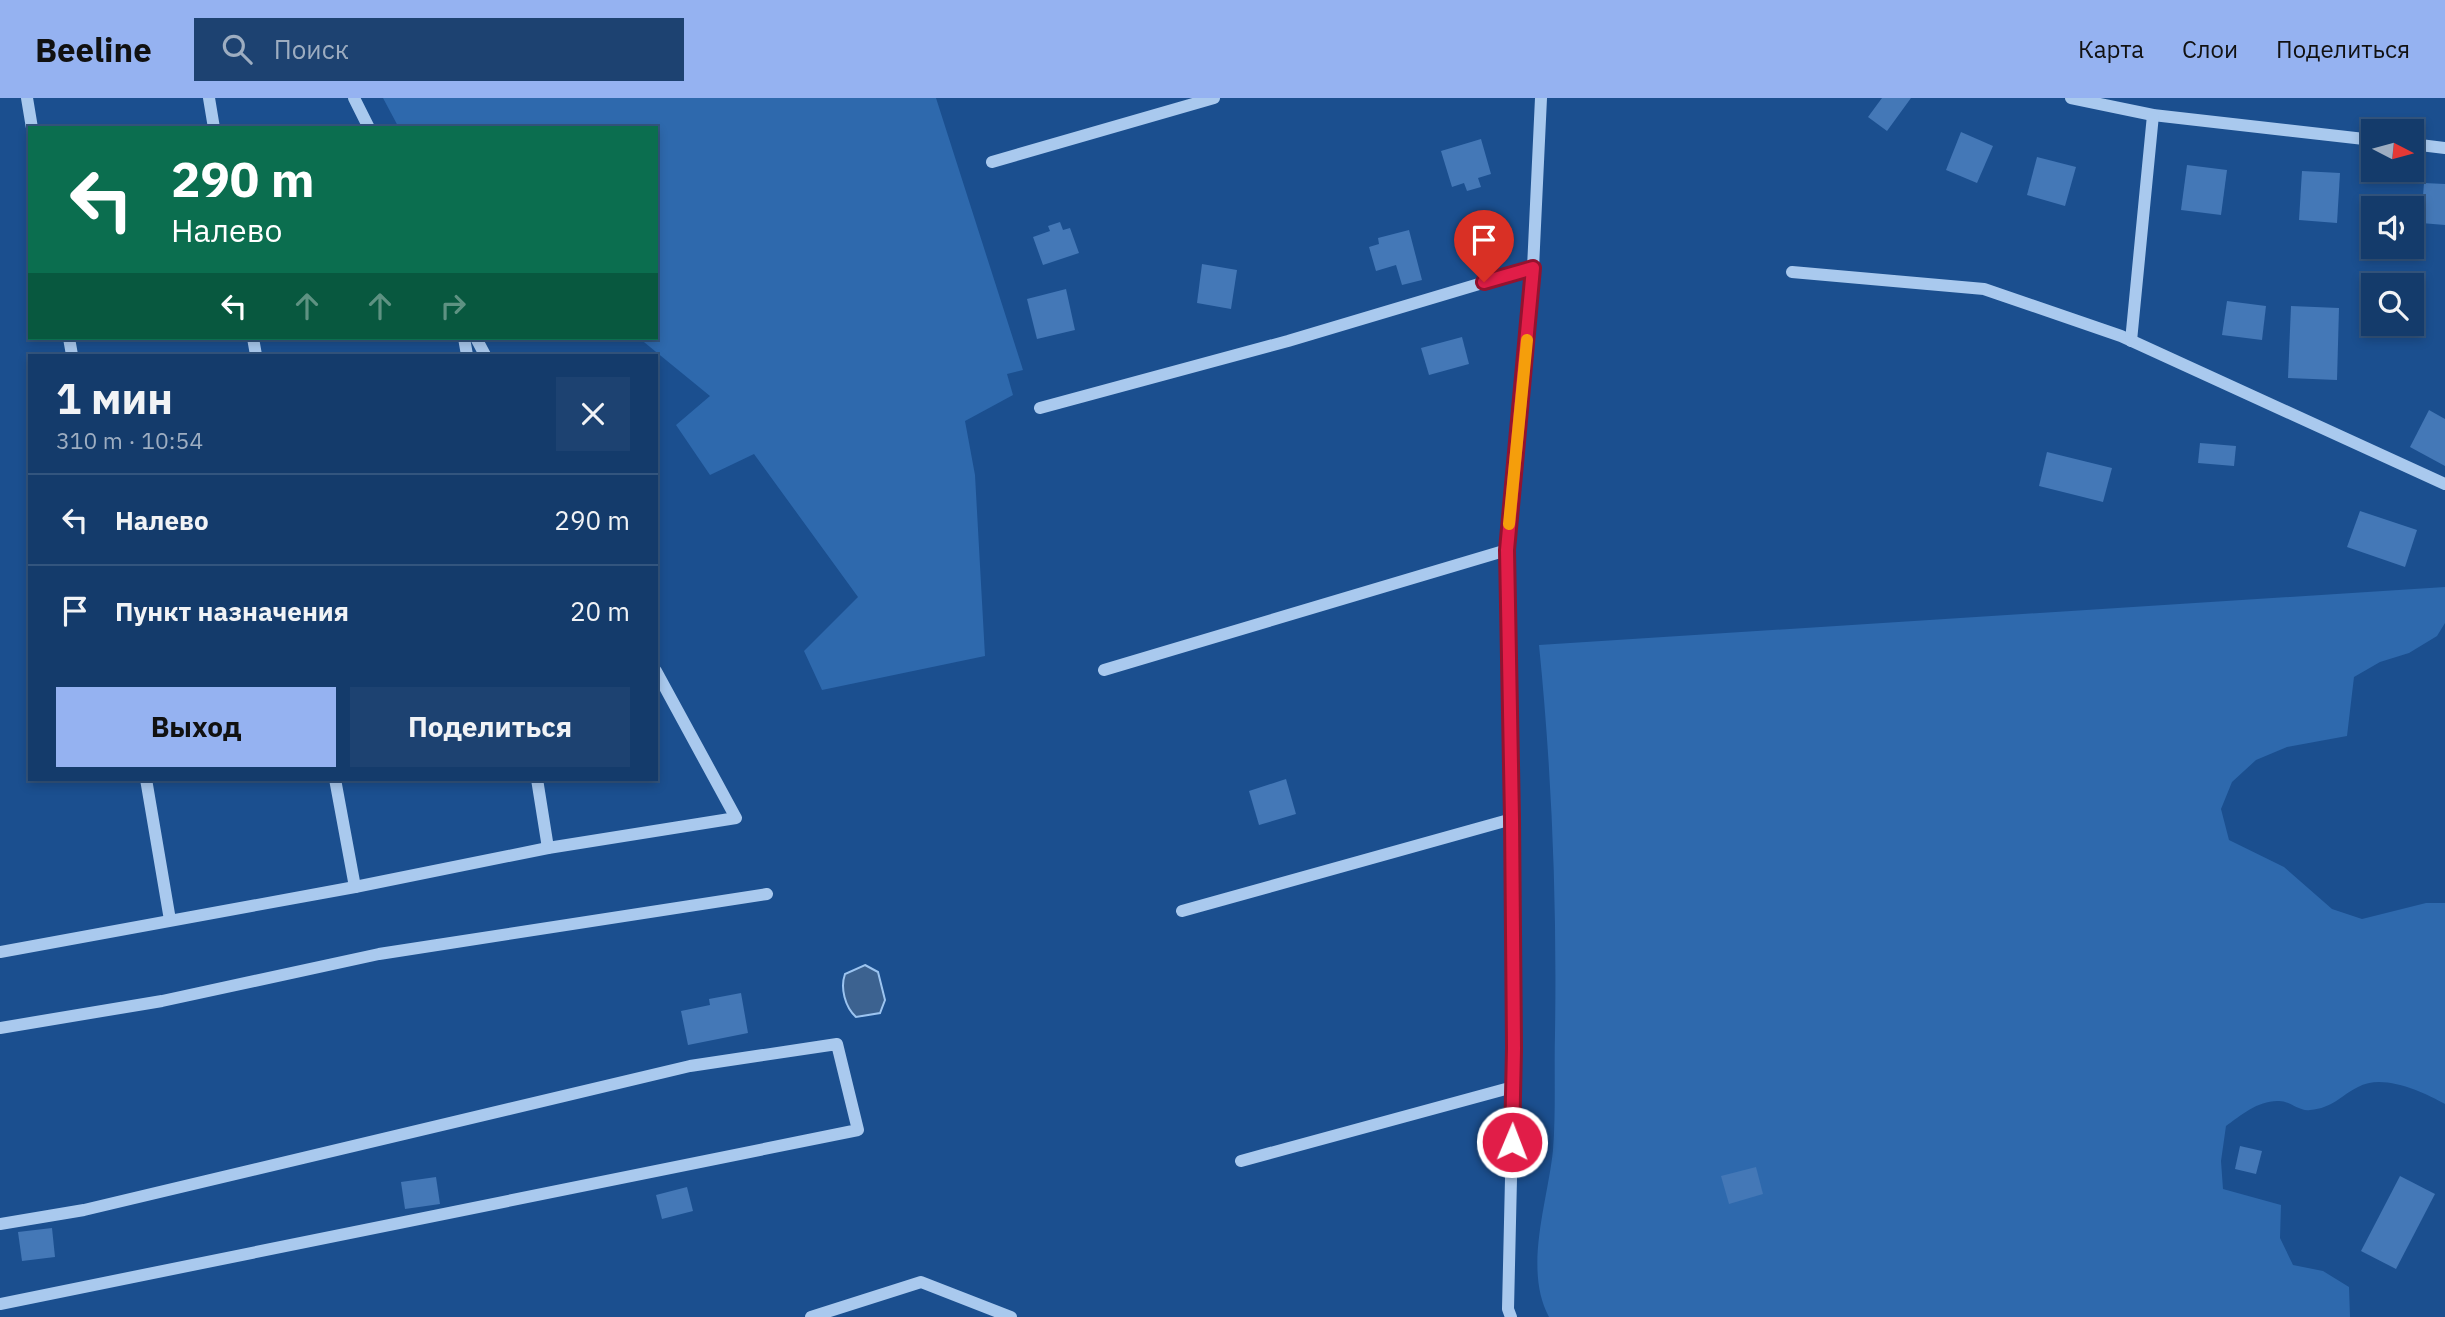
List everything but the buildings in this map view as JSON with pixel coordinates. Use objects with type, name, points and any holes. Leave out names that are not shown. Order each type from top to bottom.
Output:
[{"type":"street","points":[[27,98],[32,126]]},
{"type":"street","points":[[209,98],[214,126]]},
{"type":"street","points":[[354,98],[368,126]]},
{"type":"street","points":[[992,162],[1214,98]]},
{"type":"street","points":[[1511,1317],[1508,1309],[1513,1087],[1512,819],[1507,550],[1533,268],[1541,98]]},
{"type":"street","points":[[2071,98],[2153,116],[2361,138]]},
{"type":"street","points":[[2131,341],[2153,116]]},
{"type":"street","points":[[2424,145],[2445,148]]},
{"type":"street","points":[[1040,408],[1288,341],[1533,268]]},
{"type":"street","points":[[1792,272],[1984,289],[2131,341],[2445,484]]},
{"type":"street","points":[[1104,670],[1507,550]]},
{"type":"street","points":[[0,952],[355,887],[548,848],[736,818],[658,675]]},
{"type":"street","points":[[146,781],[170,920]]},
{"type":"street","points":[[335,781],[355,887]]},
{"type":"street","points":[[537,781],[548,848]]},
{"type":"street","points":[[1182,911],[1512,819]]},
{"type":"street","points":[[0,1028],[162,1001],[379,954],[767,894]]},
{"type":"street","points":[[0,1224],[84,1210],[690,1066],[837,1044],[858,1130],[0,1304]]},
{"type":"street","points":[[1241,1161],[1513,1087]]},
{"type":"street","points":[[811,1317],[921,1282],[1011,1317]]},
{"type":"shaded area","points":[[383,98],[936,98],[1023,370],[1007,374],[1013,395],[965,421],[975,475],[985,656],[822,690],[804,651],[858,597],[754,454],[710,475],[676,425],[710,396],[641,340],[658,340],[658,126],[398,126]]},
{"type":"shaded area","points":[[2445,587],[2445,623],[2437,636],[2409,653],[2380,662],[2354,677],[2347,736],[2287,747],[2256,760],[2232,782],[2221,809],[2229,840],[2284,867],[2332,909],[2362,919],[2426,903],[2445,903],[2445,1104],[2403,1086],[2368,1083],[2318,1109],[2306,1110],[2279,1101],[2264,1103],[2226,1126],[2221,1161],[2223,1189],[2281,1205],[2280,1238],[2293,1265],[2323,1271],[2349,1287],[2350,1317],[1549,1317],[1538,1278],[1538,1257],[1554,1135],[1555,936],[1553,839],[1539,645]]},
{"type":"shaded area","points":[[865,965],[878,972],[885,1000],[880,1013],[856,1017],[846,1003],[844,979],[845,974]]},
{"type":"slow traffic","points":[[1509,524],[1527,340]]},
{"type":"route","points":[[1484,282],[1533,268],[1507,550],[1514,1048],[1512,1142]]}]
